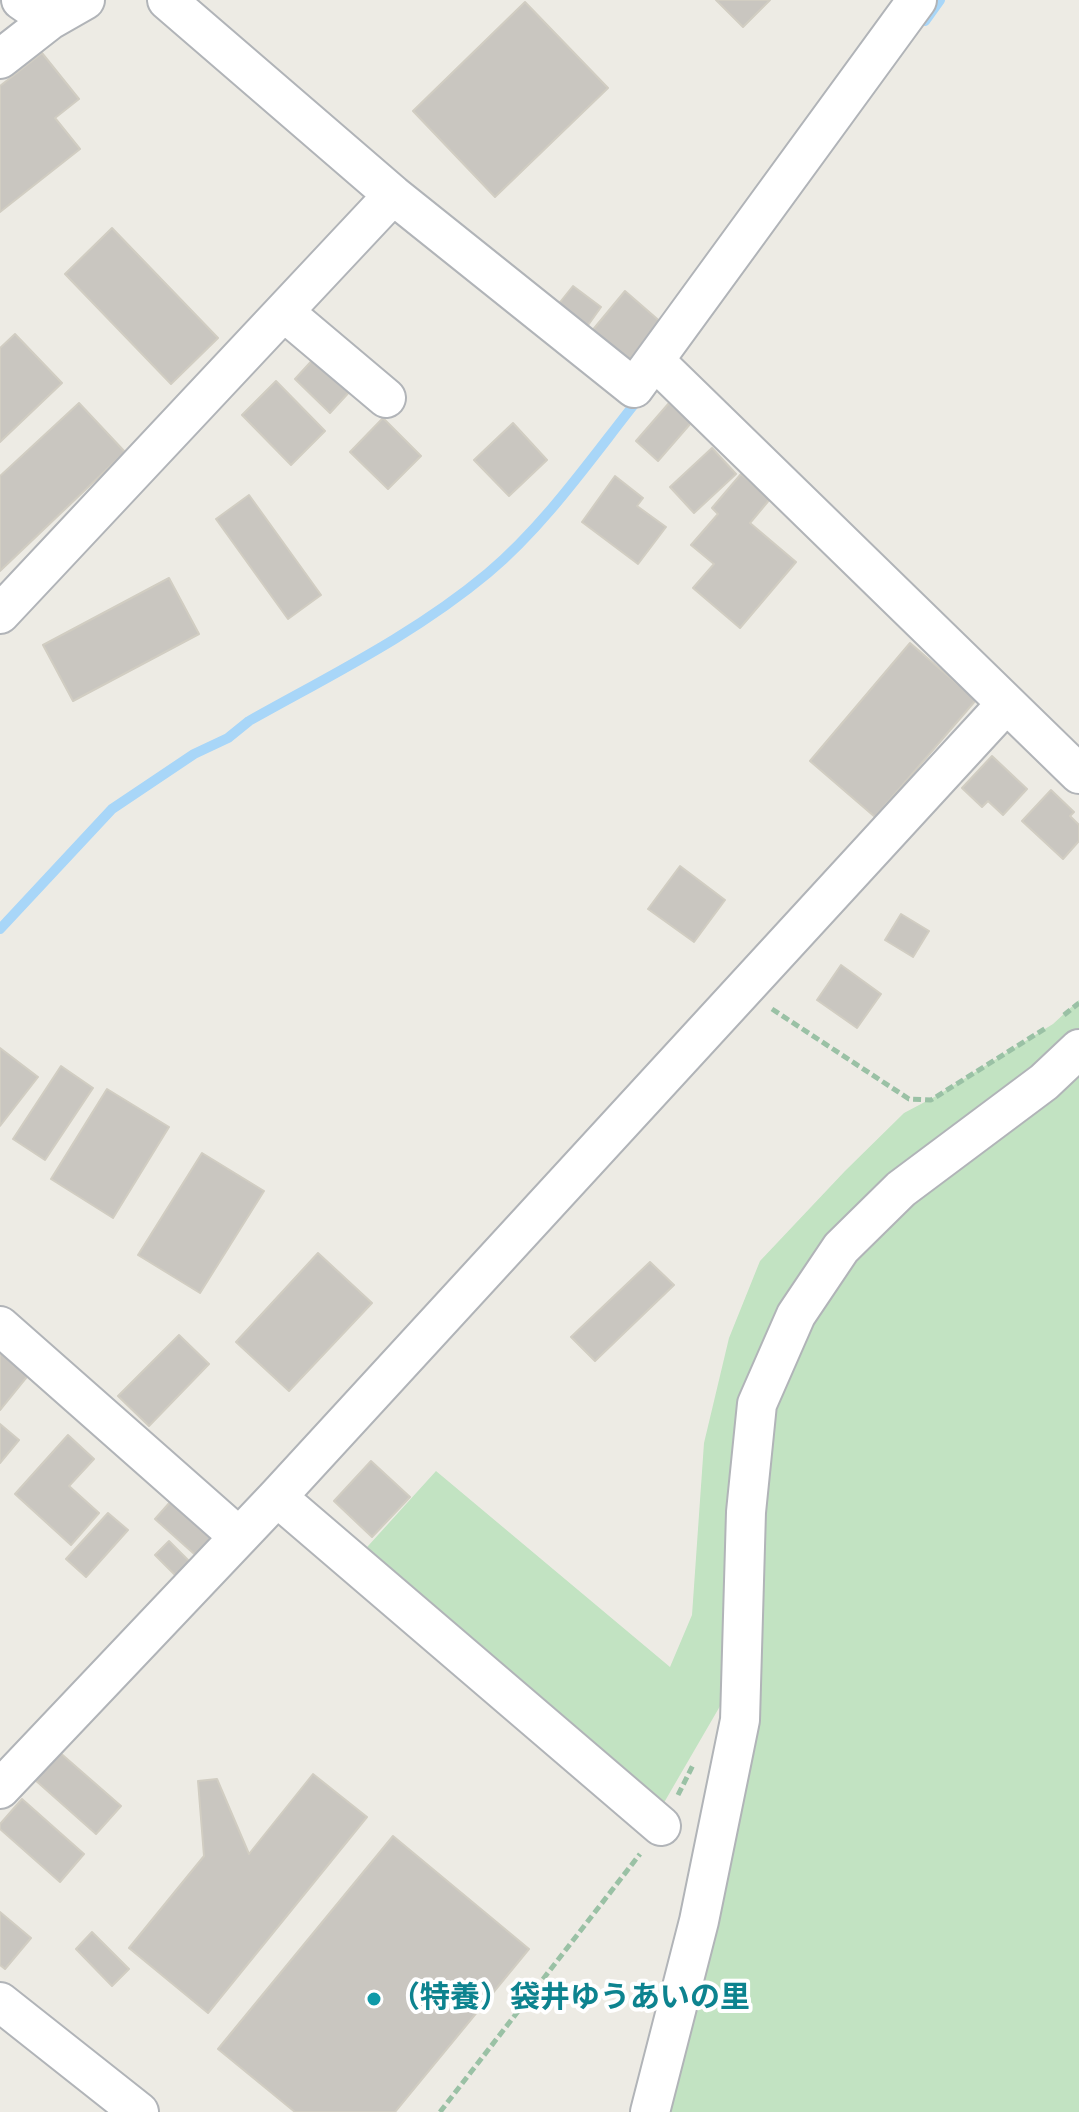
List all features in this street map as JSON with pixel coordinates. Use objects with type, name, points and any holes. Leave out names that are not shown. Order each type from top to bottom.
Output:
[{"type":"street","points":[[0,59],[36,10],[85,0]]},
{"type":"street","points":[[167,0],[393,195],[634,388],[917,0]]},
{"type":"street","points":[[0,614],[393,195]]},
{"type":"street","points":[[284,312],[386,398]]},
{"type":"street","points":[[655,361],[1079,774]]},
{"type":"street","points":[[0,1789],[277,1497],[1006,704]]},
{"type":"street","points":[[650,2112],[699,1921],[740,1720],[746,1512],[757,1404],[796,1315],[841,1248],[901,1189],[1044,1082],[1065,1030]]},
{"type":"street","points":[[0,1326],[238,1536]]},
{"type":"street","points":[[277,1497],[661,1826]]},
{"type":"street","points":[[0,2002],[139,2112]]},
{"type":"path","points":[[743,990],[909,1099],[931,1100],[1065,1030],[1079,1003]]},
{"type":"path","points":[[440,2112],[661,1826],[699,1754]]},
{"type":"green space","points":[[1079,1000],[1079,2112],[645,2112],[734,1682],[658,1813],[359,1556],[436,1471],[670,1667],[692,1615],[704,1443],[729,1338],[760,1261],[904,1113],[1053,1024]]},
{"type":"building","points":[[716,0],[770,0],[743,27]]},
{"type":"building","points":[[525,2],[608,88],[495,197],[413,111]]},
{"type":"building","points":[[42,53],[79,99],[55,118],[80,149],[0,212],[0,86]]},
{"type":"building","points":[[112,228],[218,338],[171,384],[65,274]]},
{"type":"building","points":[[573,286],[601,307],[586,328],[557,306]]},
{"type":"building","points":[[625,291],[663,324],[629,365],[591,332]]},
{"type":"building","points":[[15,334],[62,383],[0,442],[0,348]]},
{"type":"building","points":[[317,355],[352,389],[330,413],[295,379]]},
{"type":"building","points":[[276,381],[325,431],[291,465],[242,415]]},
{"type":"building","points":[[79,403],[125,452],[0,571],[0,476]]},
{"type":"building","points":[[669,403],[691,423],[658,461],[636,441]]},
{"type":"building","points":[[383,418],[421,456],[388,489],[350,452]]},
{"type":"building","points":[[513,423],[547,460],[509,496],[474,460]]},
{"type":"building","points":[[712,448],[736,474],[694,513],[670,487]]},
{"type":"building","points":[[741,474],[770,499],[750,523],[796,562],[740,628],[693,588],[714,564],[691,545],[718,514],[712,508]]},
{"type":"building","points":[[615,476],[643,498],[637,506],[666,527],[638,564],[582,522]]},
{"type":"building","points":[[249,495],[321,595],[288,619],[216,519]]},
{"type":"building","points":[[169,578],[199,634],[73,701],[43,645]]},
{"type":"building","points":[[910,643],[976,700],[875,817],[810,761]]},
{"type":"building","points":[[992,756],[1027,789],[1003,815],[988,801],[982,807],[962,788]]},
{"type":"building","points":[[1051,790],[1074,812],[1070,816],[1079,825],[1079,841],[1063,859],[1022,821]]},
{"type":"building","points":[[680,866],[725,900],[694,942],[648,909]]},
{"type":"building","points":[[901,914],[929,931],[913,957],[885,940]]},
{"type":"building","points":[[841,965],[881,994],[857,1028],[817,1000]]},
{"type":"building","points":[[0,1048],[38,1077],[0,1126]]},
{"type":"building","points":[[61,1066],[93,1088],[45,1160],[13,1139]]},
{"type":"building","points":[[107,1089],[169,1127],[113,1218],[51,1179]]},
{"type":"building","points":[[202,1153],[264,1191],[200,1293],[138,1255]]},
{"type":"building","points":[[318,1253],[372,1303],[289,1391],[236,1342]]},
{"type":"building","points":[[650,1262],[674,1285],[595,1361],[571,1337]]},
{"type":"building","points":[[179,1335],[209,1364],[149,1426],[118,1396]]},
{"type":"building","points":[[0,1349],[30,1373],[0,1410]]},
{"type":"building","points":[[0,1424],[19,1440],[0,1463]]},
{"type":"building","points":[[68,1435],[94,1459],[69,1486],[99,1513],[71,1545],[15,1494]]},
{"type":"building","points":[[371,1461],[410,1497],[372,1537],[334,1501]]},
{"type":"building","points":[[171,1501],[217,1543],[201,1560],[155,1519]]},
{"type":"building","points":[[108,1513],[128,1530],[86,1577],[66,1559]]},
{"type":"building","points":[[169,1541],[193,1565],[179,1579],[155,1555]]},
{"type":"building","points":[[58,1751],[121,1806],[96,1834],[34,1779]]},
{"type":"building","points":[[313,1774],[367,1817],[208,2013],[129,1948],[204,1856],[198,1781],[217,1779],[249,1854]]},
{"type":"building","points":[[22,1799],[84,1854],[60,1882],[0,1829],[0,1824]]},
{"type":"building","name":"（特養）袋井ゆうあいの里","points":[[393,1836],[529,1949],[395,2112],[295,2112],[218,2049]]},
{"type":"building","points":[[0,1912],[31,1938],[5,1969],[0,1965]]},
{"type":"building","points":[[92,1932],[129,1969],[112,1986],[76,1949]]},
{"type":"waterway","points":[[925,21],[940,0]]},
{"type":"waterway","points":[[0,929],[112,809],[194,754],[228,738],[249,721],[402,635],[488,573],[530,533],[640,397]]},
{"type":"place","name":"（特養）袋井ゆうあいの里","points":[[374,1999]]}]
